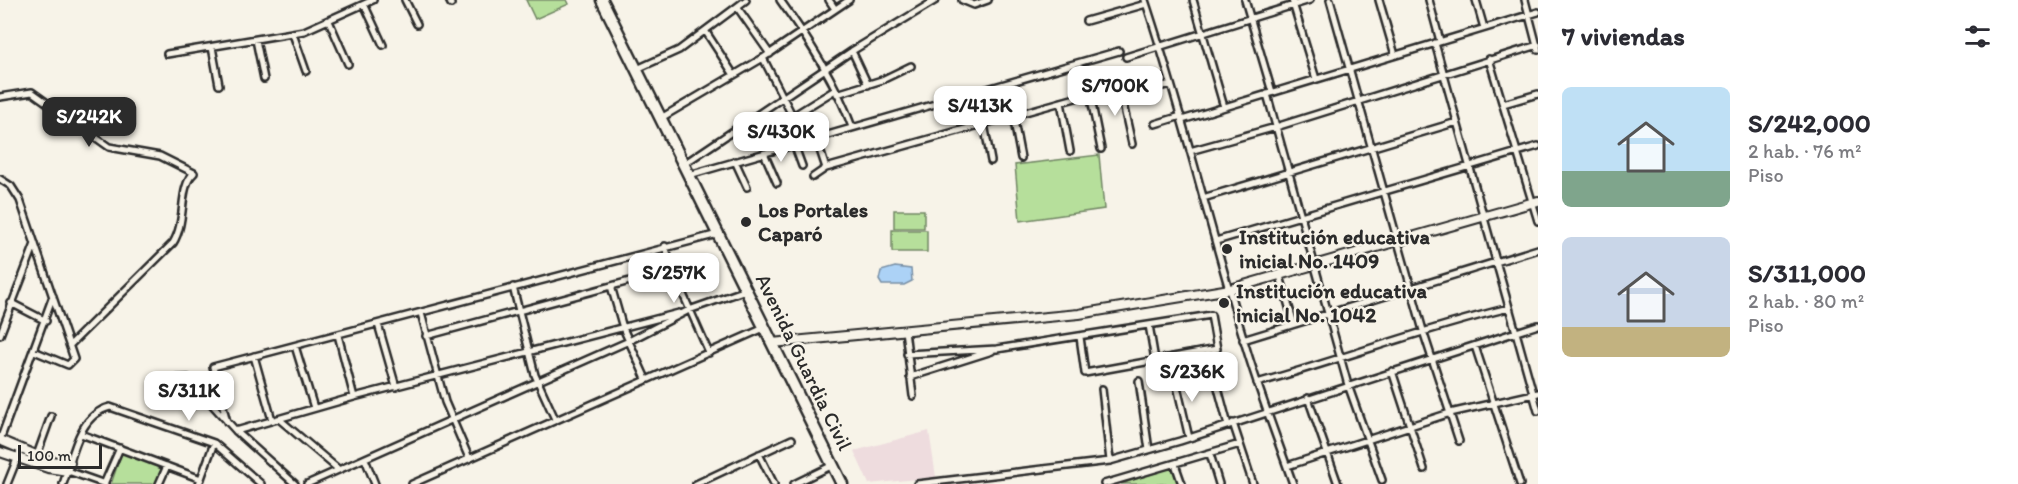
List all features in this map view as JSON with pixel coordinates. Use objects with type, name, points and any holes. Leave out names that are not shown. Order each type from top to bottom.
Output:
[{"type":"highway","name":"Avenida Guardia Civil","points":[[602,0],[842,484]]},
{"type":"street","points":[[167,54],[293,34],[329,21],[373,0]]},
{"type":"street","points":[[405,0],[417,24]]},
{"type":"street","points":[[636,69],[680,50],[746,0]]},
{"type":"street","points":[[780,0],[802,31],[836,92],[852,127]]},
{"type":"street","points":[[829,0],[835,9]]},
{"type":"street","points":[[661,118],[764,58],[849,0]]},
{"type":"street","points":[[684,164],[852,51],[936,0]]},
{"type":"street","points":[[962,0],[974,4],[988,0]]},
{"type":"street","points":[[1192,0],[1224,107]]},
{"type":"street","points":[[1245,0],[1270,93],[1276,128],[1314,266],[1348,385],[1382,480]]},
{"type":"street","points":[[1126,57],[1293,2],[1310,0]]},
{"type":"street","points":[[1330,0],[1424,334],[1459,441]]},
{"type":"street","points":[[1379,0],[1395,55]]},
{"type":"street","points":[[1429,0],[1444,74],[1516,333],[1536,393],[1538,411]]},
{"type":"street","points":[[1476,0],[1485,28]]},
{"type":"street","points":[[1190,151],[1276,128],[1489,59],[1538,47],[1525,0]]},
{"type":"street","points":[[1086,21],[1146,2],[1182,118],[1243,339],[1266,412],[1293,484]]},
{"type":"street","points":[[1293,2],[1316,79]]},
{"type":"street","points":[[364,4],[383,45]]},
{"type":"street","points":[[737,7],[770,54]]},
{"type":"street","points":[[1155,124],[1224,107],[1538,12]]},
{"type":"street","points":[[329,21],[348,64]]},
{"type":"street","points":[[706,32],[734,75]]},
{"type":"street","points":[[293,34],[306,71]]},
{"type":"street","points":[[256,40],[264,79]]},
{"type":"street","points":[[212,47],[219,85]]},
{"type":"street","points":[[852,51],[868,85]]},
{"type":"street","points":[[689,175],[1119,51]]},
{"type":"street","points":[[764,58],[797,125]]},
{"type":"street","points":[[1489,59],[1535,201],[1538,221]]},
{"type":"street","points":[[793,116],[836,92],[868,85],[911,66]]},
{"type":"street","points":[[813,177],[826,168],[1129,83]]},
{"type":"street","points":[[1144,91],[1171,84]]},
{"type":"street","points":[[1119,86],[1132,144]]},
{"type":"street","points":[[0,97],[32,92],[109,147],[160,156],[194,173],[185,187],[181,227],[173,243],[70,345]]},
{"type":"street","points":[[1090,94],[1101,149]]},
{"type":"street","points":[[1503,104],[1538,94]]},
{"type":"street","points":[[960,96],[970,128]]},
{"type":"street","points":[[1061,102],[1070,151]]},
{"type":"street","points":[[1013,116],[1022,158]]},
{"type":"street","points":[[1203,198],[1457,122]]},
{"type":"street","points":[[984,124],[991,161]]},
{"type":"street","points":[[816,138],[826,168]]},
{"type":"street","points":[[794,144],[802,166]]},
{"type":"street","points":[[1215,241],[1538,146]]},
{"type":"street","points":[[764,153],[777,183]]},
{"type":"street","points":[[735,161],[747,187]]},
{"type":"street","points":[[0,179],[16,192],[74,359],[68,365],[34,351]]},
{"type":"street","points":[[772,343],[1079,314],[1230,289],[1535,201]]},
{"type":"street","points":[[227,422],[213,367],[664,246],[718,234]]},
{"type":"street","points":[[0,335],[35,243]]},
{"type":"street","points":[[664,246],[709,353]]},
{"type":"street","points":[[1243,339],[1538,249]]},
{"type":"street","points":[[426,336],[693,264]]},
{"type":"street","points":[[1280,276],[1294,324]]},
{"type":"street","points":[[611,285],[623,328],[646,379]]},
{"type":"street","points":[[513,287],[529,354],[538,382],[555,419]]},
{"type":"street","points":[[236,431],[354,397],[529,354],[689,310],[746,290]]},
{"type":"street","points":[[53,296],[46,321],[0,440],[59,466]]},
{"type":"street","points":[[11,303],[46,321]]},
{"type":"street","points":[[1257,384],[1341,360],[1472,317],[1509,308]]},
{"type":"street","points":[[307,484],[629,341],[689,310]]},
{"type":"street","points":[[421,313],[438,377],[452,420],[468,458]]},
{"type":"street","points":[[907,354],[996,349],[1211,315],[1217,349],[1085,372],[1080,337]]},
{"type":"street","points":[[378,324],[396,387]]},
{"type":"street","points":[[917,484],[1110,461],[1189,438],[1538,324]]},
{"type":"street","points":[[1149,325],[1155,360]]},
{"type":"street","points":[[412,484],[765,327]]},
{"type":"street","points":[[905,330],[913,396]]},
{"type":"street","points":[[338,335],[354,397]]},
{"type":"street","points":[[1475,345],[1492,404],[1520,484]]},
{"type":"street","points":[[295,346],[314,408]]},
{"type":"street","points":[[910,377],[996,349]]},
{"type":"street","points":[[254,356],[272,420]]},
{"type":"street","points":[[1213,369],[1253,484]]},
{"type":"street","points":[[1392,371],[1424,469]]},
{"type":"street","points":[[1174,373],[1189,438]]},
{"type":"street","points":[[172,379],[188,378],[236,431],[295,484]]},
{"type":"street","points":[[1139,381],[1149,450]]},
{"type":"street","points":[[1102,389],[1110,461]]},
{"type":"street","points":[[1287,466],[1450,413],[1536,393]]},
{"type":"street","points":[[1308,398],[1338,484]]},
{"type":"street","points":[[63,484],[89,417],[110,407],[214,442],[261,484]]},
{"type":"street","points":[[37,455],[51,416]]},
{"type":"street","points":[[279,419],[338,470]]},
{"type":"street","points":[[81,434],[167,466],[200,481],[214,442]]},
{"type":"street","points":[[696,484],[792,439]]},
{"type":"street","points":[[1104,484],[1240,444]]},
{"type":"street","points":[[7,484],[21,448]]},
{"type":"street","points":[[0,452],[16,459],[69,467],[104,484],[120,448]]},
{"type":"street","points":[[759,454],[774,484]]},
{"type":"street","points":[[1210,454],[1219,484]]},
{"type":"street","points":[[365,459],[375,484]]},
{"type":"street","points":[[1174,464],[1182,484]]},
{"type":"street","points":[[794,484],[833,465]]},
{"type":"street","points":[[159,484],[167,466]]},
{"type":"shaded area","points":[[929,431],[936,477],[869,484],[854,451]]},
{"type":"green space","points":[[526,0],[567,0],[569,4],[535,19]]},
{"type":"green space","points":[[1099,155],[1104,209],[1020,221],[1015,165]]},
{"type":"green space","points":[[894,210],[924,210],[924,228],[894,228]]},
{"type":"green space","points":[[892,230],[927,230],[927,252],[892,252]]},
{"type":"green space","points":[[122,452],[163,469],[157,484],[111,484]]},
{"type":"green space","points":[[1173,467],[1180,484],[1121,484]]},
{"type":"water","points":[[895,267],[911,269],[912,281],[904,285],[882,285],[879,280],[881,271]]},
{"type":"place","name":"Los Portales Caparó","points":[[746,222]]},
{"type":"place","name":"Institución educativa inicial No. 1409","points":[[1227,249]]},
{"type":"place","name":"Institución educativa inicial No. 1042","points":[[1224,303]]}]
